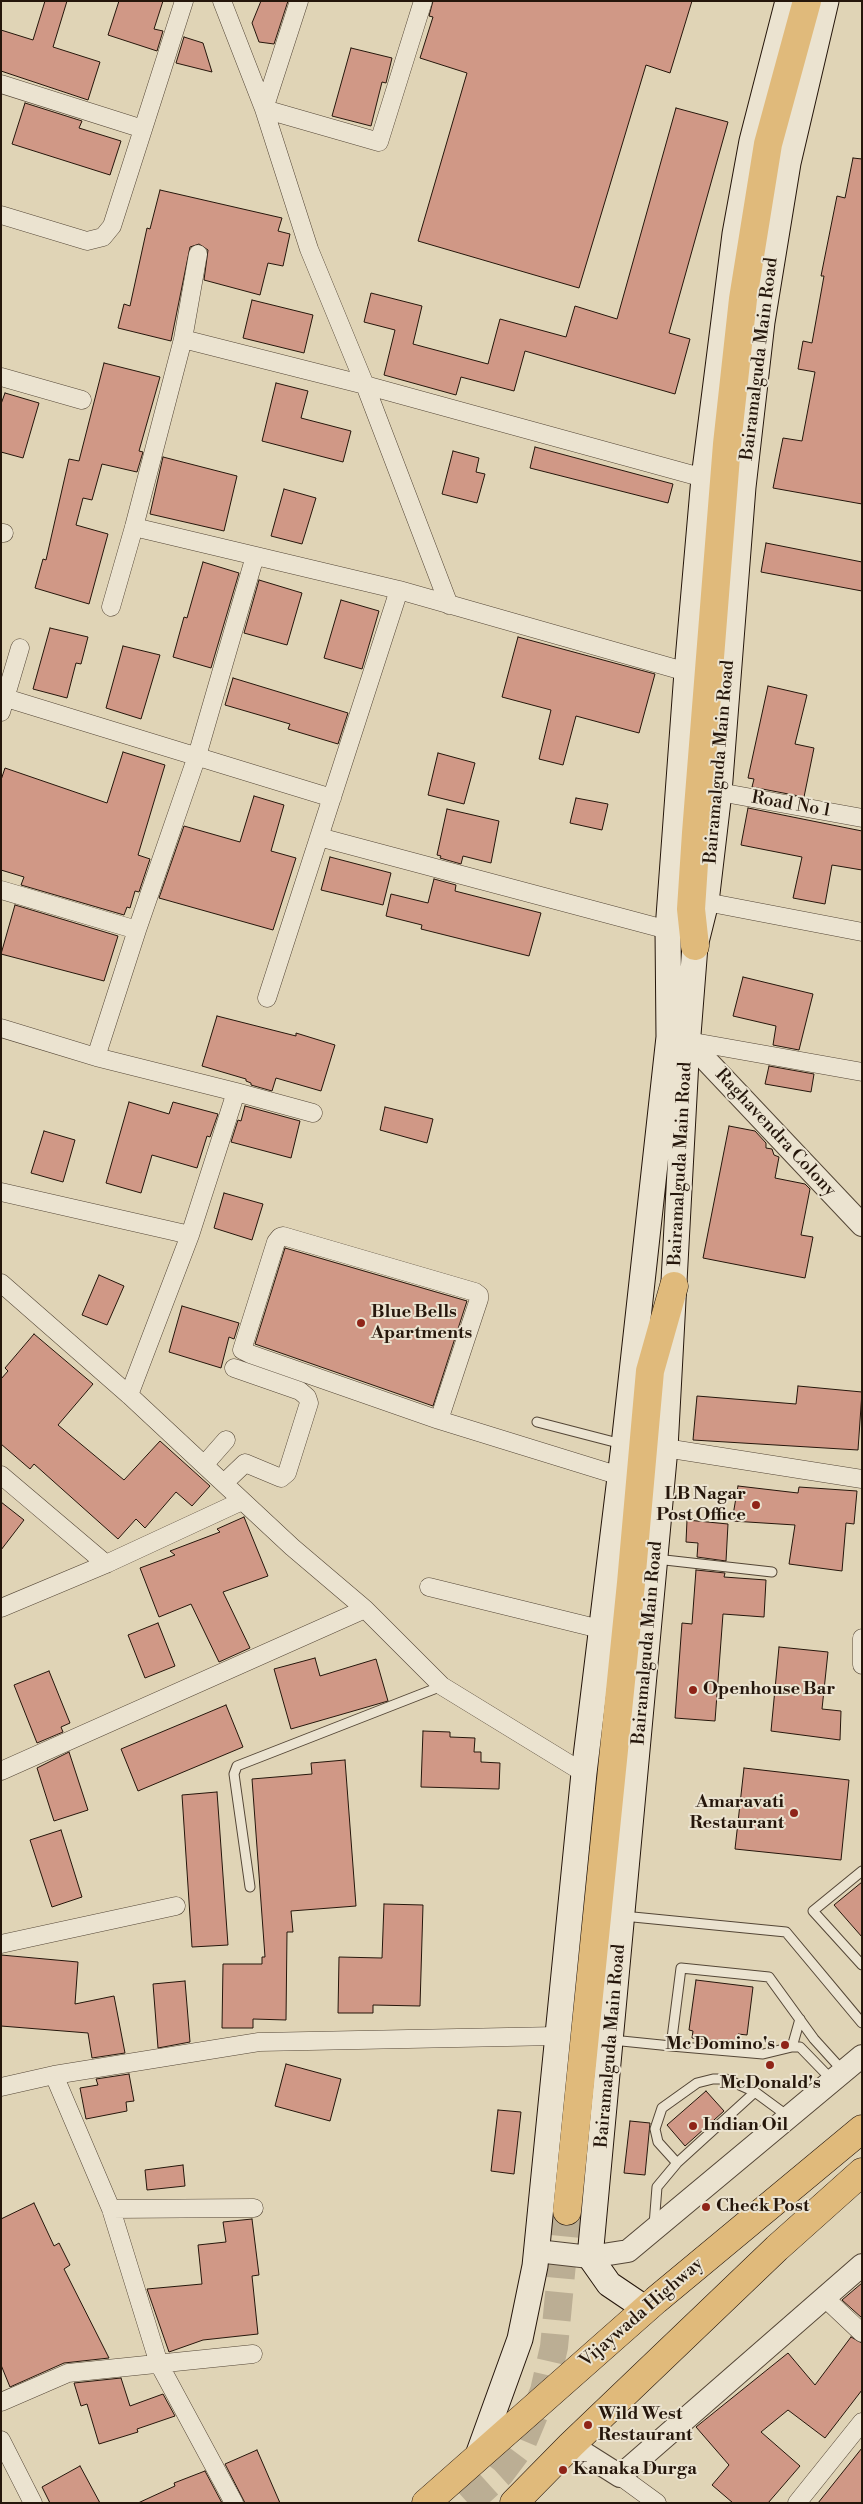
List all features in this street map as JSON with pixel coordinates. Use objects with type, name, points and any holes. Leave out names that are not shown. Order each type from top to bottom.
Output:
[{"type":"highway","points":[[695,946],[691,909],[727,444],[743,299],[768,144],[807,1]]},
{"type":"highway","points":[[567,2211],[631,1584],[650,1371],[674,1286]]},
{"type":"highway","name":"Vijaywada Highway","points":[[426,2503],[646,2308],[862,2129]]},
{"type":"highway","points":[[514,2503],[571,2445],[777,2248],[862,2172]]},
{"type":"main road","points":[[477,2458],[520,2339],[537,2251],[584,1773],[600,1629],[624,1445],[669,1037],[668,930],[687,672],[704,478],[735,234],[752,142],[788,1]]},
{"type":"main road","name":"Bairamalguda Main Road","points":[[590,2257],[612,2040],[665,1448],[695,946],[706,902],[720,792],[743,487],[762,322],[788,163],[826,1]]},
{"type":"main road","points":[[590,2257],[610,2284],[646,2308]]},
{"type":"street","points":[[1,215],[87,241],[104,237],[112,226],[184,1]]},
{"type":"street","points":[[222,1],[264,109],[308,249],[365,386],[449,605]]},
{"type":"street","points":[[264,109],[299,1]]},
{"type":"street","points":[[264,109],[379,142],[423,1]]},
{"type":"street","points":[[1,84],[143,129]]},
{"type":"street","points":[[111,607],[134,528],[183,339],[198,254]]},
{"type":"street","points":[[183,339],[365,386],[704,478]]},
{"type":"street","points":[[1,377],[82,400]]},
{"type":"street","points":[[134,528],[399,590],[687,672]]},
{"type":"street","points":[[96,1057],[136,930],[197,756],[255,556]]},
{"type":"street","points":[[267,998],[399,590]]},
{"type":"street","points":[[20,648],[4,705],[197,756],[332,798]]},
{"type":"street","name":"Road No 1","points":[[720,792],[862,818]]},
{"type":"street","points":[[319,837],[668,930]]},
{"type":"street","points":[[1,890],[136,930]]},
{"type":"street","points":[[706,902],[862,932]]},
{"type":"street","points":[[1,1028],[96,1057],[313,1113]]},
{"type":"street","points":[[688,1041],[862,1072]]},
{"type":"street","name":"Raghavendra Colony","points":[[688,1041],[860,1222]]},
{"type":"street","points":[[129,1395],[190,1235],[236,1092]]},
{"type":"street","points":[[1,1192],[190,1235]]},
{"type":"street","points":[[439,1420],[479,1295],[476,1292],[292,1239],[280,1238],[273,1251],[242,1350],[439,1420],[620,1476]]},
{"type":"street","points":[[1,1283],[129,1395],[292,1547],[366,1609],[442,1686],[584,1773]]},
{"type":"street","points":[[224,1483],[245,1463],[281,1478],[287,1473],[309,1403],[307,1397],[300,1391],[234,1368]]},
{"type":"street","points":[[204,1465],[226,1440]]},
{"type":"street","points":[[665,1448],[862,1479]]},
{"type":"street","points":[[1,1475],[106,1564]]},
{"type":"street","points":[[1,1608],[106,1564],[242,1501]]},
{"type":"street","points":[[429,1587],[600,1629]]},
{"type":"street","points":[[1,1772],[366,1609]]},
{"type":"street","points":[[862,1638],[862,1665]]},
{"type":"street","points":[[1,1944],[176,1906]]},
{"type":"street","points":[[1,2087],[54,2076],[259,2042],[557,2036]]},
{"type":"street","points":[[537,2251],[590,2257],[628,2251],[862,2056]]},
{"type":"street","points":[[54,2076],[111,2209],[159,2364],[234,2503]]},
{"type":"street","points":[[111,2209],[254,2208]]},
{"type":"street","points":[[620,2476],[826,2299],[862,2265]]},
{"type":"street","points":[[826,2299],[862,2333]]},
{"type":"street","points":[[1,2402],[68,2373],[253,2354]]},
{"type":"street","points":[[797,2503],[862,2422]]},
{"type":"street","points":[[1,2440],[34,2503]]},
{"type":"street","points":[[571,2445],[620,2476],[657,2503]]},
{"type":"lane","points":[[537,1422],[624,1445]]},
{"type":"lane","points":[[656,1559],[772,1572]]},
{"type":"lane","points":[[250,1887],[234,1774],[237,1766],[442,1686]]},
{"type":"lane","points":[[862,1871],[813,1911],[862,1966]]},
{"type":"lane","points":[[623,1916],[786,1932],[862,2023]]},
{"type":"lane","points":[[671,2046],[681,1968],[768,1978],[800,2019],[838,2076]]},
{"type":"lane","points":[[792,2047],[800,2019]]},
{"type":"lane","points":[[612,2040],[762,2054],[800,2047],[838,2076]]},
{"type":"lane","points":[[677,2164],[658,2142],[655,2129],[662,2108],[697,2083],[713,2079],[726,2079],[755,2092],[789,2117]]},
{"type":"lane","points":[[654,2229],[655,2193],[657,2187],[677,2164],[755,2092]]},
{"type":"building","points":[[45,1],[67,1],[53,47],[100,62],[88,100],[1,71],[1,30],[33,40]]},
{"type":"building","points":[[119,1],[163,1],[154,29],[163,31],[157,51],[108,35]]},
{"type":"building","points":[[261,1],[288,1],[274,44],[259,42],[252,23]]},
{"type":"building","points":[[433,1],[692,1],[670,73],[646,65],[579,288],[418,241],[467,73],[420,58],[433,17],[429,16]]},
{"type":"building","points":[[184,37],[203,43],[212,72],[176,63]]},
{"type":"building","points":[[351,48],[392,58],[386,83],[382,82],[371,126],[332,116]]},
{"type":"building","points":[[25,103],[82,121],[79,128],[121,141],[110,175],[12,144]]},
{"type":"building","points":[[676,108],[728,122],[669,333],[690,339],[675,394],[525,351],[514,391],[461,377],[456,395],[384,375],[395,330],[364,322],[371,293],[422,306],[413,344],[488,364],[500,319],[566,337],[575,306],[617,319]]},
{"type":"building","points":[[853,158],[862,159],[862,504],[773,488],[783,438],[802,441],[815,372],[798,369],[803,341],[812,343],[824,276],[821,276],[837,196],[845,198]]},
{"type":"building","points":[[160,190],[282,218],[278,231],[290,234],[283,266],[268,263],[260,295],[204,280],[208,250],[199,244],[190,247],[171,341],[118,328],[124,304],[130,306],[147,228],[150,229]]},
{"type":"building","points":[[252,300],[313,315],[304,353],[243,338]]},
{"type":"building","points":[[104,363],[160,377],[139,451],[143,452],[137,472],[102,464],[92,500],[83,498],[76,525],[108,534],[89,604],[35,588],[43,559],[46,560],[69,459],[79,461]]},
{"type":"building","points":[[276,383],[308,391],[301,418],[351,431],[343,462],[262,441]]},
{"type":"building","points":[[5,393],[39,403],[23,458],[1,452],[1,404]]},
{"type":"building","points":[[535,447],[673,484],[668,503],[530,468]]},
{"type":"building","points":[[453,451],[479,458],[476,472],[485,474],[477,503],[442,494]]},
{"type":"building","points":[[163,457],[237,476],[224,531],[150,514]]},
{"type":"building","points":[[284,489],[316,498],[302,544],[271,536]]},
{"type":"building","points":[[766,543],[862,562],[862,591],[761,572]]},
{"type":"building","points":[[203,562],[239,573],[211,668],[173,657],[184,617],[187,618]]},
{"type":"building","points":[[259,580],[302,593],[287,645],[244,633]]},
{"type":"building","points":[[341,600],[379,611],[362,669],[324,658]]},
{"type":"building","points":[[50,628],[88,637],[81,664],[76,663],[67,698],[33,689]]},
{"type":"building","points":[[518,637],[655,674],[639,733],[576,716],[563,765],[539,759],[551,710],[502,697]]},
{"type":"building","points":[[123,646],[160,655],[141,719],[106,708]]},
{"type":"building","points":[[233,678],[348,713],[338,744],[288,729],[290,724],[225,705]]},
{"type":"building","points":[[768,686],[807,695],[795,744],[814,748],[804,797],[752,787],[754,779],[748,778]]},
{"type":"building","points":[[123,752],[165,765],[138,855],[150,859],[139,892],[135,891],[130,908],[127,907],[124,915],[21,885],[24,877],[1,870],[1,780],[5,768],[107,803]]},
{"type":"building","points":[[438,753],[475,763],[464,804],[428,795]]},
{"type":"building","points":[[254,796],[284,805],[271,851],[296,858],[273,930],[159,898],[184,826],[240,842]]},
{"type":"building","points":[[576,798],[608,804],[602,830],[570,823]]},
{"type":"building","points":[[748,808],[862,831],[862,870],[832,865],[825,904],[793,898],[802,857],[741,845]]},
{"type":"building","points":[[447,809],[499,821],[491,863],[463,856],[461,864],[440,858],[441,856],[437,855]]},
{"type":"building","points":[[330,857],[391,873],[383,905],[321,890]]},
{"type":"building","points":[[434,879],[456,885],[455,891],[541,913],[529,956],[421,929],[422,925],[386,916],[391,894],[428,903]]},
{"type":"building","points":[[15,905],[118,936],[104,981],[1,954]]},
{"type":"building","points":[[743,977],[813,994],[799,1050],[773,1045],[776,1026],[733,1016]]},
{"type":"building","points":[[217,1016],[296,1036],[296,1033],[335,1045],[321,1091],[276,1078],[272,1091],[251,1085],[246,1079],[202,1066]]},
{"type":"building","points":[[769,1066],[814,1074],[811,1092],[765,1084]]},
{"type":"building","points":[[129,1102],[169,1114],[173,1102],[218,1114],[210,1137],[207,1136],[197,1168],[152,1155],[141,1193],[106,1183]]},
{"type":"building","points":[[245,1106],[300,1121],[291,1158],[231,1142],[238,1120],[241,1121]]},
{"type":"building","points":[[385,1107],[433,1119],[427,1143],[380,1130]]},
{"type":"building","points":[[729,1126],[755,1131],[766,1143],[766,1148],[772,1149],[774,1155],[779,1157],[775,1178],[805,1184],[810,1189],[801,1235],[813,1237],[805,1278],[703,1258]]},
{"type":"building","points":[[44,1131],[75,1140],[63,1182],[31,1173]]},
{"type":"building","points":[[224,1193],[263,1204],[252,1240],[214,1228]]},
{"type":"building","name":"Blue Bells Apartments","points":[[285,1248],[467,1301],[433,1406],[255,1344]]},
{"type":"building","points":[[99,1275],[124,1286],[107,1325],[82,1315]]},
{"type":"building","points":[[182,1306],[239,1323],[234,1339],[229,1337],[221,1368],[169,1352]]},
{"type":"building","points":[[34,1334],[93,1384],[58,1425],[124,1480],[160,1441],[210,1486],[192,1506],[176,1492],[145,1528],[136,1519],[118,1539],[34,1464],[30,1469],[1,1444],[1,1379],[8,1371],[5,1368]]},
{"type":"building","points":[[798,1386],[862,1392],[858,1450],[693,1440],[697,1396],[796,1404]]},
{"type":"building","points":[[738,1486],[798,1493],[799,1487],[857,1491],[854,1524],[846,1523],[842,1571],[789,1564],[795,1525],[732,1521]]},
{"type":"building","points":[[1,1502],[24,1520],[1,1550]]},
{"type":"building","points":[[244,1517],[268,1576],[223,1592],[250,1648],[219,1662],[191,1604],[159,1617],[140,1568],[175,1555],[170,1551],[220,1532],[217,1529]]},
{"type":"building","points":[[687,1520],[728,1524],[726,1561],[697,1557],[698,1543],[686,1542]]},
{"type":"building","points":[[696,1570],[725,1573],[724,1577],[766,1580],[764,1617],[723,1614],[715,1721],[675,1718],[682,1623],[692,1624]]},
{"type":"building","points":[[158,1623],[175,1666],[145,1678],[128,1635]]},
{"type":"building","points":[[779,1647],[828,1652],[822,1709],[841,1711],[840,1740],[771,1731]]},
{"type":"building","points":[[315,1658],[320,1676],[376,1659],[388,1701],[291,1729],[274,1669]]},
{"type":"building","points":[[49,1671],[70,1723],[61,1727],[63,1732],[37,1743],[14,1685]]},
{"type":"building","points":[[226,1705],[243,1747],[138,1791],[121,1749]]},
{"type":"building","points":[[423,1731],[450,1732],[450,1737],[475,1738],[474,1752],[481,1752],[481,1762],[500,1763],[499,1789],[421,1787]]},
{"type":"building","points":[[69,1752],[88,1810],[54,1821],[37,1768]]},
{"type":"building","points":[[345,1760],[356,1906],[291,1911],[293,1932],[287,1932],[286,2020],[253,2019],[253,2028],[222,2028],[223,1964],[262,1964],[262,1957],[265,1957],[252,1779],[312,1774],[311,1763]]},
{"type":"building","points":[[744,1768],[849,1780],[841,1860],[735,1849]]},
{"type":"building","points":[[217,1792],[228,1945],[192,1947],[182,1795]]},
{"type":"building","points":[[61,1830],[82,1897],[52,1907],[30,1840]]},
{"type":"building","points":[[862,1882],[862,1937],[834,1905]]},
{"type":"building","points":[[384,1904],[423,1905],[420,2006],[373,2005],[373,2013],[338,2013],[339,1957],[382,1958]]},
{"type":"building","points":[[1,1955],[78,1962],[75,2004],[114,1996],[125,2053],[92,2058],[88,2033],[1,2026]]},
{"type":"building","points":[[696,1980],[753,1987],[747,2035],[738,2034],[737,2044],[692,2038],[693,2031],[689,2030]]},
{"type":"building","points":[[185,1981],[190,2042],[158,2048],[153,1984]]},
{"type":"building","points":[[286,2064],[341,2079],[330,2121],[275,2106]]},
{"type":"building","points":[[129,2074],[134,2101],[126,2102],[127,2111],[86,2119],[80,2088],[98,2085],[96,2079]]},
{"type":"building","points":[[706,2091],[724,2111],[685,2146],[667,2125]]},
{"type":"building","points":[[498,2110],[521,2112],[514,2174],[491,2171]]},
{"type":"building","points":[[630,2121],[650,2123],[645,2175],[624,2173]]},
{"type":"building","points":[[183,2165],[185,2186],[147,2190],[145,2170]]},
{"type":"building","points":[[34,2203],[54,2246],[59,2243],[70,2265],[64,2269],[109,2358],[64,2363],[10,2387],[1,2365],[1,2219]]},
{"type":"building","points":[[252,2219],[259,2275],[252,2276],[258,2334],[203,2340],[169,2352],[147,2289],[202,2284],[198,2245],[226,2242],[223,2222]]},
{"type":"building","points":[[862,2283],[862,2318],[842,2300]]},
{"type":"building","points":[[851,2337],[862,2343],[862,2390],[825,2438],[788,2410],[761,2432],[800,2466],[768,2503],[733,2503],[712,2485],[729,2465],[696,2427],[788,2353],[815,2385]]},
{"type":"building","points":[[121,2378],[130,2406],[163,2394],[175,2416],[137,2429],[138,2432],[99,2444],[87,2404],[81,2406],[74,2383]]},
{"type":"building","points":[[862,2448],[862,2503],[818,2503]]},
{"type":"building","points":[[257,2450],[280,2503],[245,2503],[225,2464]]},
{"type":"building","points":[[80,2466],[100,2503],[50,2503],[42,2487]]},
{"type":"building","points":[[205,2471],[222,2503],[138,2503],[175,2486],[174,2483]]},
{"type":"tunnel","points":[[468,2503],[500,2474],[521,2446],[544,2391],[554,2347],[567,2211]]},
{"type":"place","name":"Blue Bells Apartments","points":[[361,1323]]},
{"type":"place","name":"LB Nagar Post Office","points":[[756,1505]]},
{"type":"place","name":"Openhouse Bar","points":[[693,1690]]},
{"type":"place","name":"Amaravati Restaurant","points":[[794,1813]]},
{"type":"place","name":"Mc Domino's","points":[[785,2045]]},
{"type":"place","name":"McDonald's","points":[[770,2065]]},
{"type":"place","name":"Indian Oil","points":[[693,2126]]},
{"type":"place","name":"Check Post","points":[[706,2207]]},
{"type":"place","name":"Wild West Restaurant","points":[[588,2425]]},
{"type":"place","name":"Kanaka Durga","points":[[563,2470]]}]
